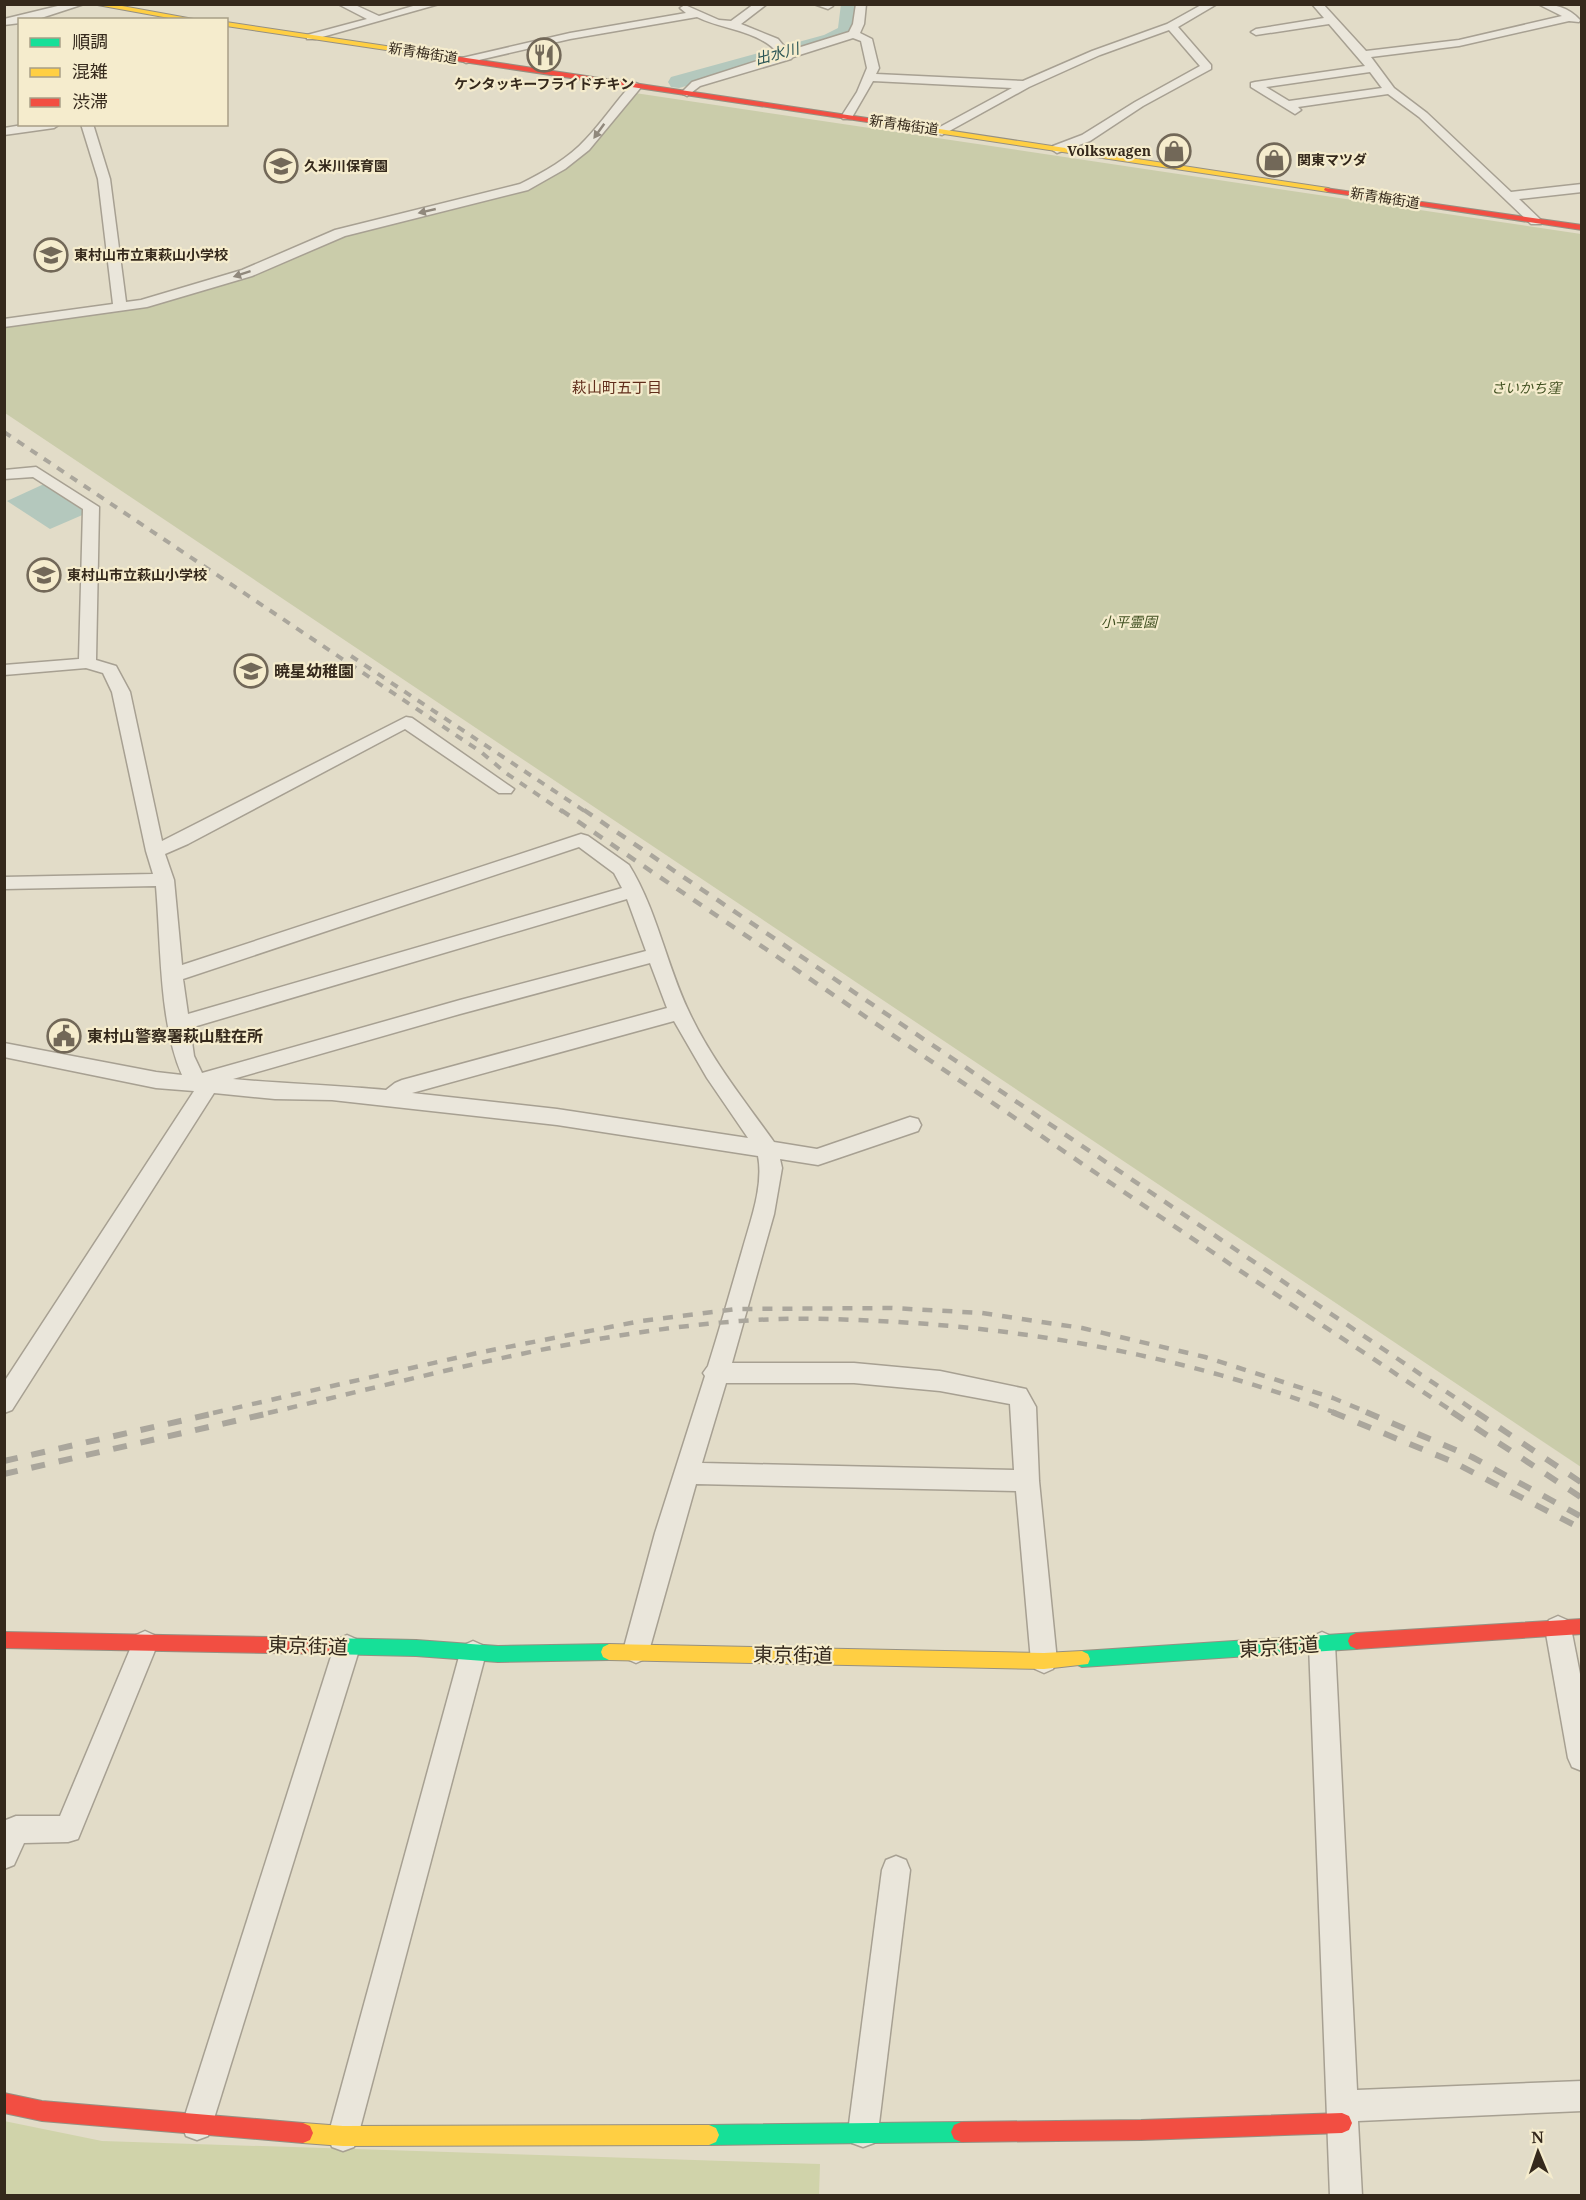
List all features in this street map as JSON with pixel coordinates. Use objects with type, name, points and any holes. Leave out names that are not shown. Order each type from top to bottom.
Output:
[{"type":"main road","points":[[95,4],[183,18]]},
{"type":"main road","name":"新青梅街道","points":[[228,24],[1581,228]]},
{"type":"main road","name":"東京街道","points":[[4,1640],[416,1648],[473,1653],[636,1651],[1044,1661],[1570,1627]]},
{"type":"main road","points":[[4,2103],[42,2111],[344,2136],[1141,2130],[1342,2115]]},
{"type":"street","points":[[4,22],[30,11],[79,4]]},
{"type":"street","points":[[343,4],[375,18]]},
{"type":"street","points":[[311,37],[434,4]]},
{"type":"street","points":[[677,4],[717,23],[733,25],[774,41],[784,54]]},
{"type":"street","points":[[733,25],[762,4]]},
{"type":"street","points":[[853,34],[859,25],[858,15],[861,4]]},
{"type":"street","points":[[942,131],[1025,85],[1096,52],[1172,26],[1212,4]]},
{"type":"street","points":[[1317,4],[1363,55],[1390,90],[1423,115],[1536,221]]},
{"type":"street","points":[[1543,4],[1581,24]]},
{"type":"street","points":[[466,60],[570,36],[698,14]]},
{"type":"street","points":[[1363,55],[1459,43],[1571,17]]},
{"type":"street","points":[[1273,44],[1253,30],[1332,20]]},
{"type":"street","points":[[1057,149],[1086,138],[1139,104],[1208,67],[1172,26]]},
{"type":"street","points":[[687,93],[696,84],[784,54],[853,34],[866,39],[873,68],[871,77],[847,117]]},
{"type":"street","points":[[1373,68],[1255,85],[1291,108],[1390,90]]},
{"type":"street","points":[[871,77],[1025,85]]},
{"type":"street","points":[[4,323],[142,304],[247,273],[349,231],[524,187],[548,175],[592,140],[636,86]]},
{"type":"street","points":[[4,132],[42,126]]},
{"type":"street","points":[[88,126],[104,179],[120,307]]},
{"type":"street","points":[[1510,196],[1581,188]]},
{"type":"street","points":[[4,475],[36,472],[91,507],[87,663]]},
{"type":"street","points":[[4,670],[87,663],[110,670],[121,692],[155,851],[165,880],[178,1024],[184,1056],[202,1083]]},
{"type":"street","points":[[155,851],[181,840],[406,722],[505,789]]},
{"type":"street","points":[[174,975],[581,840],[622,869],[633,891],[679,1012],[714,1073],[767,1149],[771,1168],[763,1214],[737,1309],[715,1373],[636,1651]]},
{"type":"street","points":[[4,883],[165,880]]},
{"type":"street","points":[[178,1024],[633,891]]},
{"type":"street","points":[[4,1403],[202,1083],[460,1007],[658,954]]},
{"type":"street","points":[[390,1098],[402,1088],[679,1012]]},
{"type":"street","points":[[4,1050],[156,1080],[275,1091],[332,1092],[557,1117],[818,1157],[910,1125]]},
{"type":"street","points":[[715,1373],[854,1373],[940,1382],[1018,1396],[1024,1407],[1027,1481],[1044,1661]]},
{"type":"street","points":[[687,1473],[1027,1481]]},
{"type":"street","points":[[1570,1627],[1581,1758]]},
{"type":"street","points":[[4,1855],[16,1830],[68,1829],[145,1643]]},
{"type":"street","points":[[1322,1644],[1346,2196]]},
{"type":"street","points":[[197,2125],[347,1647]]},
{"type":"street","points":[[344,2136],[473,1653]]},
{"type":"street","points":[[863,2132],[896,1870]]},
{"type":"street","points":[[1342,2115],[1581,2096]]},
{"type":"green space","name":"小平霊園","points":[[635,93],[1581,234],[1581,1467],[5,413],[4,325],[103,311],[143,308],[252,275],[343,234],[506,196],[529,188],[548,178]]},
{"type":"green space","points":[[4,2121],[102,2141],[820,2164],[819,2195],[5,2195]]},
{"type":"shaded area","points":[[44,484],[87,513],[50,529],[7,501]]},
{"type":"waterway","name":"出水川","points":[[679,82],[831,39],[848,31],[851,4]]},
{"type":"railway","points":[[4,432],[481,752],[506,773],[563,812]]},
{"type":"railway","points":[[351,656],[586,812]]},
{"type":"railway","points":[[561,810],[1230,1264],[1455,1413]]},
{"type":"railway","points":[[584,810],[1478,1413]]},
{"type":"railway","points":[[213,1413],[482,1352],[641,1321],[737,1309],[892,1308],[982,1313],[1082,1328],[1205,1357],[1333,1398],[1369,1413]]},
{"type":"railway","points":[[268,1413],[443,1371],[621,1335],[740,1321],[799,1319],[839,1319],[954,1326],[1065,1341],[1175,1363],[1283,1394],[1336,1413]]},
{"type":"railway","points":[[4,1461],[220,1412]]},
{"type":"railway","points":[[4,1474],[274,1412]]},
{"type":"railway","points":[[1332,1412],[1451,1461],[1582,1529]]},
{"type":"railway","points":[[1366,1412],[1472,1457],[1582,1517]]},
{"type":"railway","points":[[1452,1412],[1582,1498]]},
{"type":"railway","points":[[1476,1412],[1582,1483]]},
{"type":"traffic: fast","points":[[1082,1659],[1356,1641]]},
{"type":"traffic: fast","points":[[326,1646],[416,1648],[498,1654],[609,1652]]},
{"type":"traffic: fast","points":[[709,2135],[961,2132]]},
{"type":"traffic: slow","points":[[95,4],[183,18]]},
{"type":"traffic: slow","points":[[228,24],[453,58]]},
{"type":"traffic: slow","points":[[874,121],[1328,190]]},
{"type":"traffic: slow","points":[[609,1652],[1044,1661],[1082,1659]]},
{"type":"traffic: slow","points":[[303,2133],[343,2136],[709,2135]]},
{"type":"traffic: jam","points":[[453,58],[874,121]]},
{"type":"traffic: jam","points":[[1328,190],[1582,228]]},
{"type":"traffic: jam","points":[[1356,1641],[1582,1626]]},
{"type":"traffic: jam","points":[[4,1640],[326,1646]]},
{"type":"traffic: jam","points":[[4,2103],[42,2111],[303,2133]]},
{"type":"traffic: jam","points":[[961,2132],[1141,2130],[1342,2123]]},
{"type":"place","name":"ケンタッキーフライドチキン","points":[[544,55]]},
{"type":"place","name":"Volkswagen","points":[[1174,151]]},
{"type":"place","name":"関東マツダ","points":[[1274,160]]},
{"type":"place","name":"久米川保育園","points":[[281,166]]},
{"type":"place","name":"東村山市立東萩山小学校","points":[[51,255]]},
{"type":"place","name":"東村山市立萩山小学校","points":[[44,575]]},
{"type":"place","name":"暁星幼稚園","points":[[251,671]]},
{"type":"place","name":"東村山警察署萩山駐在所","points":[[64,1036]]},
{"type":"district","name":"萩山町五丁目","points":[[617,388]]},
{"type":"park label","name":"さいかち窪","points":[[1526,388]]}]
